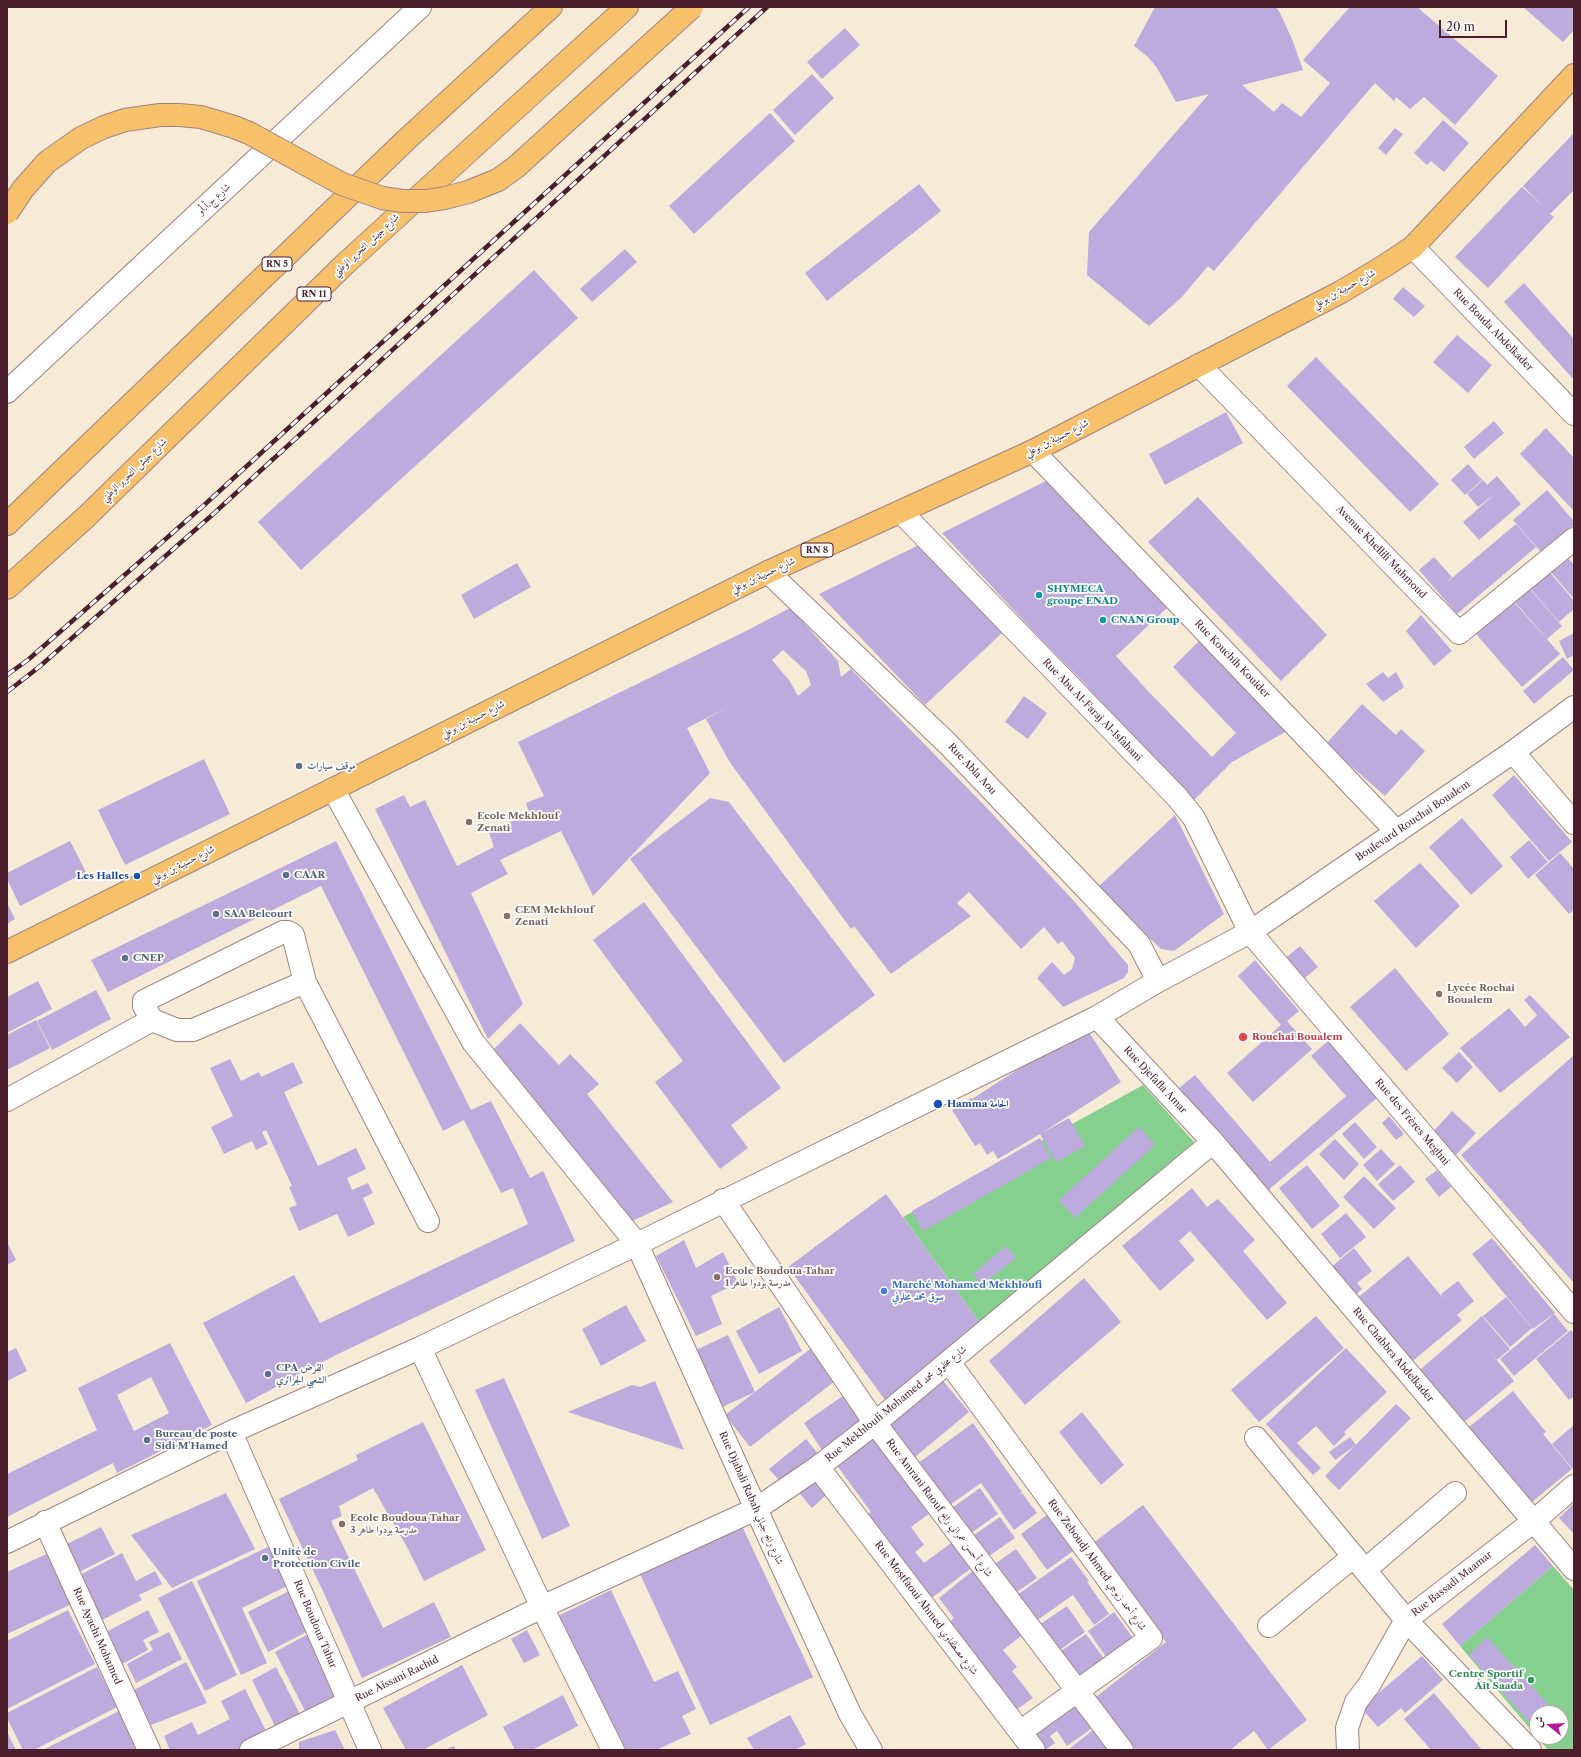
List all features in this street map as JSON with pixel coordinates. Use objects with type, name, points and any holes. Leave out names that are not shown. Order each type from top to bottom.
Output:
[{"type":"main road","name":"RN 5","points":[[7,524],[400,145],[551,7]]},
{"type":"main road","name":"شارع جيش التحرير الوطني","points":[[7,588],[86,517],[345,264],[627,7]]},
{"type":"main road","points":[[7,213],[23,189],[47,162],[81,138],[104,127],[125,120],[160,115],[201,117],[234,127],[249,133],[342,184],[382,198],[403,201],[426,201],[468,192],[498,180],[516,167],[692,7]]},
{"type":"main road","name":"شارع حسيبة بن بوعلي","points":[[7,952],[768,572],[1033,451],[1341,292],[1413,247],[1574,75]]},
{"type":"street","name":"شارع ج.أ.أو","points":[[7,392],[420,7]]},
{"type":"street","name":"Rue Bouda Abdelkader","points":[[1413,247],[1574,414]]},
{"type":"street","name":"Avenue Khellili Mahmoud","points":[[1199,365],[1459,633],[1574,539]]},
{"type":"street","name":"Rue Kouchih Kouider","points":[[1033,451],[1397,832]]},
{"type":"street","name":"Rue Abu Al-Faraj Al-Isfahani","points":[[901,512],[1177,797],[1194,818],[1250,932]]},
{"type":"street","name":"Rue Abla Aou","points":[[768,572],[948,744],[1139,944],[1158,981]]},
{"type":"street","name":"Boulevard Rouchai Boualem","points":[[7,1542],[45,1522],[232,1432],[420,1348],[637,1244],[723,1200],[1097,1017],[1158,981],[1250,932],[1513,752],[1574,707]]},
{"type":"street","points":[[1513,752],[1574,823]]},
{"type":"street","name":"Rue Djabali Rabah شارع رابح جبالي","points":[[333,789],[473,1042],[637,1244],[850,1714],[871,1750]]},
{"type":"street","points":[[306,982],[193,1030],[177,1030],[152,1020],[144,1006],[144,1001],[283,932],[292,935],[306,982],[428,1221]]},
{"type":"street","name":"Rue des Frères Meghni","points":[[1250,932],[1574,1312]]},
{"type":"street","name":"Rue Djefafla Amar","points":[[1097,1017],[1213,1142]]},
{"type":"street","points":[[7,1100],[152,1020]]},
{"type":"street","name":"Rue Mekhloufi Mohamed شارع مخلوفي محمد","points":[[542,1607],[756,1509],[818,1467],[875,1423],[1213,1142]]},
{"type":"street","name":"Rue Chabbra Abdelkader","points":[[1213,1142],[1574,1569]]},
{"type":"street","name":"Rue Amrani Raouf شارع أحسن عمراني رابح","points":[[723,1200],[875,1423],[1122,1750]]},
{"type":"street","points":[[420,1348],[542,1607],[612,1750]]},
{"type":"street","name":"Rue Zeboudj Ahmed شارع أحمد زبوجي","points":[[949,1362],[1151,1638],[1076,1690],[1020,1732]]},
{"type":"street","name":"Rue Boudoua Tahar","points":[[232,1432],[370,1750]]},
{"type":"street","points":[[1256,1438],[1406,1620],[1530,1750]]},
{"type":"street","name":"Rue Mostfaoui Ahmed شارع مصطفاوي","points":[[818,1467],[1034,1750]]},
{"type":"street","name":"Rue Bassadi Maamar","points":[[1348,1750],[1347,1728],[1356,1702],[1369,1685],[1406,1620],[1534,1521],[1574,1486]]},
{"type":"street","points":[[1269,1626],[1360,1563],[1455,1493]]},
{"type":"street","name":"Rue Ayachi Mohamed","points":[[45,1522],[149,1750]]},
{"type":"street","name":"Rue Aïssani Rachid","points":[[251,1750],[542,1607]]},
{"type":"green space","points":[[1143,1085],[1194,1142],[981,1324],[903,1217]]},
{"type":"green space","name":"Centre Sportif Ait Saada","points":[[1553,1566],[1574,1590],[1574,1750],[1548,1750],[1544,1745],[1569,1745],[1569,1705],[1529,1705],[1529,1728],[1460,1646]]},
{"type":"building","points":[[1155,7],[1276,7],[1292,39],[1303,70],[1242,85],[1274,112],[1282,103],[1301,117],[1330,83],[1303,60],[1350,7],[1417,7],[1498,76],[1455,125],[1424,97],[1410,109],[1396,97],[1394,101],[1375,83],[1214,271],[1208,266],[1181,298],[1149,326],[1087,275],[1089,232],[1209,94],[1176,102],[1157,68],[1148,57],[1134,46]]},
{"type":"building","points":[[1523,7],[1574,7],[1574,30],[1563,42]]},
{"type":"building","points":[[845,28],[860,45],[822,79],[807,62]]},
{"type":"building","points":[[812,74],[834,98],[795,135],[773,110]]},
{"type":"building","points":[[770,113],[795,141],[694,234],[669,206]]},
{"type":"building","points":[[1443,120],[1469,143],[1444,172],[1431,161],[1427,165],[1414,153]]},
{"type":"building","points":[[1395,128],[1403,134],[1386,155],[1378,148]]},
{"type":"building","points":[[1574,133],[1574,190],[1550,214],[1554,217],[1488,288],[1455,257],[1522,187],[1543,206],[1523,186]]},
{"type":"building","points":[[919,184],[941,211],[827,301],[805,273]]},
{"type":"building","points":[[625,249],[637,262],[592,302],[580,289]]},
{"type":"building","points":[[534,270],[578,318],[301,570],[258,522]]},
{"type":"building","points":[[1524,283],[1574,339],[1574,380],[1504,302]]},
{"type":"building","points":[[1403,287],[1425,306],[1414,317],[1393,299]]},
{"type":"building","points":[[1457,335],[1492,365],[1468,393],[1433,362]]},
{"type":"building","points":[[1316,357],[1439,484],[1410,512],[1287,386]]},
{"type":"building","points":[[1226,412],[1243,443],[1165,485],[1149,454]]},
{"type":"building","points":[[1494,421],[1504,433],[1474,459],[1464,447]]},
{"type":"building","points":[[1546,428],[1574,458],[1574,511],[1520,454]]},
{"type":"building","points":[[1468,464],[1482,480],[1465,495],[1451,480]]},
{"type":"building","points":[[1497,476],[1521,504],[1479,540],[1463,522],[1495,494],[1478,507],[1467,494],[1483,480],[1487,485]]},
{"type":"building","points":[[1050,479],[1170,605],[1116,656],[1148,691],[1212,757],[1236,733],[1173,667],[1204,636],[1287,731],[1232,762],[1192,802],[1116,721],[1086,685],[942,533]]},
{"type":"building","points":[[1547,490],[1574,521],[1574,525],[1542,553],[1513,520]]},
{"type":"building","points":[[1198,497],[1327,635],[1281,681],[1148,542]]},
{"type":"building","points":[[1516,524],[1536,547],[1457,614],[1419,570],[1434,557],[1452,577],[1446,583]]},
{"type":"building","points":[[921,544],[1002,633],[925,705],[819,594]]},
{"type":"building","points":[[1568,558],[1574,565],[1574,599],[1551,572]]},
{"type":"building","points":[[517,563],[531,587],[474,619],[461,595]]},
{"type":"building","points":[[1548,570],[1574,601],[1574,609],[1559,622],[1529,587]]},
{"type":"building","points":[[1530,589],[1562,626],[1547,639],[1515,602]]},
{"type":"building","points":[[1513,601],[1560,654],[1522,687],[1476,634]]},
{"type":"building","points":[[788,609],[797,609],[804,623],[838,661],[841,677],[851,669],[984,805],[1073,900],[1128,965],[1128,972],[1124,978],[1063,1007],[1037,978],[1052,962],[1064,975],[1072,969],[1075,958],[1062,941],[1058,944],[1044,927],[1021,949],[969,892],[957,903],[971,916],[891,974],[854,926],[851,929],[729,761],[706,719],[730,706],[687,728],[710,773],[593,896],[561,831],[500,860],[508,874],[471,893],[523,1004],[488,1039],[375,809],[404,795],[410,807],[425,800],[457,866],[494,847],[489,833],[529,812],[526,803],[544,796],[518,742]],"holes":[[[783,650],[806,671],[811,685],[798,696],[789,680],[772,660]]]},
{"type":"building","points":[[1421,615],[1452,651],[1434,666],[1406,631]]},
{"type":"building","points":[[1574,633],[1574,655],[1567,659],[1559,641]]},
{"type":"building","points":[[1563,657],[1574,670],[1534,704],[1523,691]]},
{"type":"building","points":[[1383,672],[1388,678],[1396,672],[1404,687],[1383,702],[1366,684]]},
{"type":"building","points":[[1024,696],[1047,713],[1028,739],[1005,722]]},
{"type":"building","points":[[1362,704],[1396,735],[1401,729],[1425,751],[1385,796],[1326,744]]},
{"type":"building","points":[[204,759],[230,814],[125,865],[98,810]]},
{"type":"building","points":[[1514,775],[1572,842],[1549,861],[1492,795]]},
{"type":"building","points":[[710,798],[729,802],[875,995],[784,1063],[630,859]]},
{"type":"building","points":[[1175,815],[1224,914],[1174,951],[1161,949],[1098,887]]},
{"type":"building","points":[[1462,818],[1503,866],[1471,895],[1429,847]]},
{"type":"building","points":[[1529,840],[1548,862],[1528,879],[1510,857]]},
{"type":"building","points":[[70,841],[86,872],[20,906],[7,879],[7,873]]},
{"type":"building","points":[[336,841],[471,1110],[491,1101],[530,1178],[543,1171],[575,1241],[336,1355],[246,1403],[203,1323],[294,1275],[320,1323],[528,1224],[513,1188],[501,1193],[464,1120],[443,1131],[321,886],[108,992],[91,960]]},
{"type":"building","points":[[1560,853],[1574,869],[1574,910],[1569,914],[1535,875]]},
{"type":"building","points":[[1420,863],[1460,906],[1416,948],[1374,901]]},
{"type":"building","points":[[644,902],[781,1088],[731,1125],[748,1148],[720,1169],[655,1082],[683,1061],[593,940]]},
{"type":"building","points":[[7,903],[15,919],[7,924]]},
{"type":"building","points":[[1300,946],[1318,967],[1300,982],[1282,961]]},
{"type":"building","points":[[1255,960],[1299,1011],[1287,1021],[1312,1049],[1253,1102],[1227,1073],[1281,1025],[1238,976]]},
{"type":"building","points":[[1395,968],[1449,1034],[1406,1071],[1350,1007]]},
{"type":"building","points":[[38,981],[52,1009],[7,1033],[7,997]]},
{"type":"building","points":[[96,990],[111,1019],[52,1050],[37,1021]]},
{"type":"building","points":[[1530,995],[1570,1037],[1500,1093],[1460,1048],[1509,1008],[1525,1027],[1537,1015],[1524,1000]]},
{"type":"building","points":[[36,1020],[50,1048],[7,1070],[7,1035]]},
{"type":"building","points":[[520,1023],[559,1065],[570,1054],[599,1084],[587,1094],[673,1202],[628,1223],[593,1172],[489,1054]]},
{"type":"building","points":[[1085,1026],[1121,1082],[1042,1133],[1069,1118],[1085,1146],[1056,1162],[1040,1134],[998,1159],[993,1151],[987,1155],[980,1143],[975,1146],[952,1110],[971,1098],[972,1099]]},
{"type":"building","points":[[1329,1040],[1378,1097],[1266,1192],[1178,1089],[1195,1075],[1270,1162],[1346,1096],[1311,1056]]},
{"type":"building","points":[[1459,1052],[1473,1067],[1457,1083],[1442,1068]]},
{"type":"building","points":[[1573,1056],[1574,1057],[1574,1283],[1461,1155]]},
{"type":"building","points":[[230,1059],[241,1081],[259,1072],[261,1077],[293,1062],[303,1083],[284,1092],[318,1166],[356,1148],[366,1169],[347,1178],[352,1190],[368,1183],[373,1193],[363,1198],[375,1224],[348,1237],[337,1214],[299,1231],[289,1208],[297,1205],[289,1187],[292,1186],[266,1130],[262,1132],[268,1144],[256,1150],[252,1141],[224,1154],[211,1127],[233,1116],[210,1068]]},
{"type":"building","points":[[1452,1111],[1476,1133],[1455,1156],[1431,1134]]},
{"type":"building","points":[[1389,1116],[1404,1134],[1396,1140],[1382,1123]]},
{"type":"building","points":[[1355,1122],[1377,1147],[1364,1159],[1342,1134]]},
{"type":"building","points":[[1139,1127],[1155,1145],[1075,1218],[1059,1200]]},
{"type":"building","points":[[1040,1138],[1051,1158],[923,1231],[912,1211]]},
{"type":"building","points":[[1335,1139],[1359,1164],[1344,1180],[1319,1154]]},
{"type":"building","points":[[1381,1149],[1395,1164],[1377,1181],[1363,1165]]},
{"type":"building","points":[[1307,1165],[1340,1206],[1312,1229],[1279,1188]]},
{"type":"building","points":[[1400,1165],[1415,1182],[1393,1201],[1378,1184]]},
{"type":"building","points":[[1437,1170],[1451,1187],[1439,1197],[1425,1179]]},
{"type":"building","points":[[1364,1176],[1396,1208],[1374,1229],[1343,1197]]},
{"type":"building","points":[[1192,1188],[1207,1207],[1218,1199],[1255,1240],[1243,1251],[1287,1303],[1267,1320],[1190,1231],[1179,1241],[1195,1260],[1160,1291],[1122,1246]]},
{"type":"building","points":[[886,1194],[981,1324],[885,1400],[788,1267]]},
{"type":"building","points":[[1346,1213],[1366,1237],[1340,1258],[1321,1234]]},
{"type":"building","points":[[1492,1238],[1555,1313],[1533,1329],[1472,1254]]},
{"type":"building","points":[[684,1240],[696,1268],[723,1252],[738,1283],[711,1296],[722,1324],[696,1336],[656,1256]]},
{"type":"building","points":[[7,1242],[16,1260],[7,1265]]},
{"type":"building","points":[[1006,1246],[1016,1258],[982,1285],[973,1274]]},
{"type":"building","points":[[1354,1248],[1372,1271],[1357,1283],[1362,1289],[1353,1297],[1330,1268]]},
{"type":"building","points":[[1408,1256],[1443,1298],[1441,1294],[1458,1281],[1474,1301],[1457,1315],[1462,1320],[1409,1364],[1355,1300]]},
{"type":"building","points":[[1084,1278],[1121,1322],[1025,1405],[989,1361]]},
{"type":"building","points":[[1506,1297],[1532,1328],[1510,1347],[1483,1316]]},
{"type":"building","points":[[626,1305],[646,1341],[601,1366],[582,1329]]},
{"type":"building","points":[[779,1307],[802,1351],[759,1374],[736,1331]]},
{"type":"building","points":[[1554,1314],[1568,1331],[1514,1376],[1500,1359]]},
{"type":"building","points":[[1316,1316],[1344,1348],[1259,1422],[1231,1390]]},
{"type":"building","points":[[1482,1316],[1510,1349],[1497,1360],[1476,1335],[1514,1381],[1458,1427],[1414,1375]]},
{"type":"building","points":[[1571,1330],[1574,1334],[1574,1396],[1569,1400],[1536,1359]]},
{"type":"building","points":[[728,1335],[755,1392],[720,1408],[694,1351]]},
{"type":"building","points":[[170,1343],[212,1425],[117,1473],[113,1463],[7,1517],[7,1474],[97,1430],[78,1388]],"holes":[[[151,1377],[169,1413],[134,1431],[117,1395]]]},
{"type":"building","points":[[16,1348],[27,1371],[7,1381],[7,1352]]},
{"type":"building","points":[[1346,1348],[1387,1392],[1344,1432],[1346,1434],[1334,1446],[1316,1426],[1297,1443],[1321,1468],[1313,1475],[1266,1424]]},
{"type":"building","points":[[810,1349],[835,1381],[750,1447],[725,1415]]},
{"type":"building","points":[[940,1377],[969,1412],[915,1457],[886,1423]]},
{"type":"building","points":[[504,1378],[570,1526],[542,1539],[475,1390]]},
{"type":"building","points":[[655,1381],[684,1450],[568,1412],[632,1385],[640,1387]]},
{"type":"building","points":[[1513,1391],[1546,1432],[1543,1434],[1572,1469],[1532,1502],[1469,1427]]},
{"type":"building","points":[[847,1393],[866,1420],[822,1450],[804,1423]]},
{"type":"building","points":[[1396,1404],[1411,1418],[1339,1490],[1325,1476]]},
{"type":"building","points":[[1082,1412],[1124,1465],[1101,1485],[1059,1432]]},
{"type":"building","points":[[423,1422],[486,1550],[424,1581],[408,1549],[373,1488],[339,1506],[342,1516],[331,1521],[383,1628],[434,1602],[451,1637],[362,1678],[279,1499],[358,1460],[356,1455]]},
{"type":"building","points":[[973,1423],[1022,1492],[1017,1496],[1022,1493],[1037,1513],[1014,1530],[981,1483],[947,1507],[917,1464]]},
{"type":"building","points":[[1574,1425],[1574,1467],[1572,1468],[1552,1444]]},
{"type":"building","points":[[871,1432],[930,1513],[911,1527],[924,1545],[915,1552],[924,1563],[959,1537],[978,1563],[925,1603],[867,1514],[871,1512],[833,1460]]},
{"type":"building","points":[[1350,1437],[1356,1445],[1335,1460],[1329,1452]]},
{"type":"building","points":[[806,1439],[820,1456],[784,1486],[769,1469]]},
{"type":"building","points":[[808,1474],[827,1494],[812,1508],[794,1487]]},
{"type":"building","points":[[980,1488],[998,1514],[967,1536],[949,1510]]},
{"type":"building","points":[[226,1493],[255,1549],[172,1588],[131,1535]]},
{"type":"building","points":[[1574,1503],[1574,1534],[1559,1518]]},
{"type":"building","points":[[1143,1505],[1307,1720],[1268,1750],[1254,1731],[1230,1750],[1136,1750],[1096,1697],[1166,1642],[1092,1544]]},
{"type":"building","points":[[1047,1515],[1073,1551],[1047,1570],[1021,1534]]},
{"type":"building","points":[[1000,1517],[1015,1538],[989,1556],[974,1535]]},
{"type":"building","points":[[742,1526],[813,1677],[710,1725],[640,1574]]},
{"type":"building","points":[[101,1527],[115,1554],[79,1572],[65,1545]]},
{"type":"building","points":[[1535,1545],[1553,1566],[1460,1646],[1442,1624]]},
{"type":"building","points":[[270,1546],[289,1585],[242,1608],[267,1663],[241,1675],[197,1581]]},
{"type":"building","points":[[1016,1549],[1037,1578],[1017,1592],[1008,1580],[1004,1583],[992,1566]]},
{"type":"building","points":[[51,1552],[74,1603],[7,1634],[7,1572]]},
{"type":"building","points":[[122,1553],[136,1581],[155,1571],[162,1584],[139,1595],[142,1600],[100,1621],[78,1576]]},
{"type":"building","points":[[1071,1557],[1089,1581],[1087,1582],[1109,1614],[1094,1625],[1073,1595],[1036,1621],[1017,1595]]},
{"type":"building","points":[[975,1569],[1025,1633],[1003,1650],[1017,1667],[1012,1671],[1033,1698],[1012,1713],[944,1626],[954,1618],[939,1598]]},
{"type":"building","points":[[192,1581],[237,1675],[205,1691],[158,1598]]},
{"type":"building","points":[[291,1590],[310,1630],[268,1652],[248,1612]]},
{"type":"building","points":[[611,1590],[654,1682],[678,1671],[696,1709],[682,1716],[691,1734],[656,1750],[626,1750],[558,1616]]},
{"type":"building","points":[[1067,1606],[1085,1632],[1057,1652],[1039,1625]]},
{"type":"building","points":[[68,1610],[95,1664],[7,1709],[7,1641]]},
{"type":"building","points":[[148,1610],[159,1632],[143,1640],[148,1650],[122,1664],[106,1632]]},
{"type":"building","points":[[1114,1612],[1133,1638],[1106,1657],[1088,1631]]},
{"type":"building","points":[[527,1630],[540,1655],[524,1663],[511,1639]]},
{"type":"building","points":[[169,1632],[182,1659],[136,1683],[127,1664],[153,1650],[149,1642]]},
{"type":"building","points":[[308,1634],[338,1694],[305,1711],[275,1652]]},
{"type":"building","points":[[1086,1634],[1105,1660],[1077,1680],[1058,1653]]},
{"type":"building","points":[[1487,1637],[1549,1705],[1529,1705],[1529,1722],[1469,1655]]},
{"type":"building","points":[[1422,1656],[1443,1680],[1405,1713],[1401,1708],[1378,1727],[1361,1708]]},
{"type":"building","points":[[186,1662],[207,1703],[151,1725],[134,1690]]},
{"type":"building","points":[[462,1665],[488,1715],[423,1750],[406,1750],[383,1708]]},
{"type":"building","points":[[97,1667],[117,1707],[34,1750],[23,1750],[7,1718],[7,1713]]},
{"type":"building","points":[[276,1667],[300,1714],[275,1726],[252,1680]]},
{"type":"building","points":[[245,1689],[268,1735],[239,1750],[170,1750],[164,1736],[192,1722],[198,1735],[230,1719],[221,1701]]},
{"type":"building","points":[[1434,1693],[1482,1750],[1431,1750],[1404,1719]]},
{"type":"building","points":[[563,1695],[578,1726],[532,1750],[515,1750],[503,1727]]},
{"type":"building","points":[[1075,1696],[1095,1726],[1067,1746],[1057,1731],[1050,1736],[1055,1743],[1045,1750],[1030,1728]]},
{"type":"building","points":[[119,1711],[139,1750],[43,1750]]},
{"type":"building","points":[[790,1715],[806,1744],[795,1750],[754,1750],[747,1738]]},
{"type":"building","points":[[335,1730],[345,1750],[299,1750],[299,1742]]},
{"type":"building","points":[[1093,1730],[1109,1750],[1068,1750]]},
{"type":"building","points":[[7,1732],[16,1750],[7,1750]]},
{"type":"building","points":[[454,1746],[456,1750],[444,1750]]},
{"type":"railway","points":[[7,675],[29,659],[202,507],[749,7]]},
{"type":"railway","points":[[7,692],[39,667],[211,516],[767,7]]},
{"type":"place","name":"SHYMECA groupe ENAD","points":[[1039,595]]},
{"type":"place","name":"CNAN Group","points":[[1103,620]]},
{"type":"place","name":"موقف سيارات","points":[[299,766]]},
{"type":"place","name":"Ecole Mekhlouf Zenati","points":[[469,822]]},
{"type":"place","name":"CAAR","points":[[286,875]]},
{"type":"place","name":"Les Halles","points":[[137,876]]},
{"type":"place","name":"SAA Belcourt","points":[[216,914]]},
{"type":"place","name":"CEM Mekhlouf Zenati","points":[[507,916]]},
{"type":"place","name":"CNEP","points":[[125,958]]},
{"type":"place","name":"Lycée Rochai Boualem","points":[[1439,994]]},
{"type":"place","name":"Rouchai Boualem","points":[[1243,1037]]},
{"type":"place","name":"Hamma الحامة","points":[[938,1104]]},
{"type":"place","name":"Ecole Boudoua Tahar 1 مدرسة بودوا طاهر","points":[[717,1277]]},
{"type":"place","name":"Marché Mohamed Mekhloufi سوق محمد مخلوفي","points":[[884,1291]]},
{"type":"place","name":"CPA القرض الشعبي الجزائري","points":[[268,1374]]},
{"type":"place","name":"Bureau de poste Sidi M'Hamed","points":[[147,1440]]},
{"type":"place","name":"Ecole Boudoua Tahar 3 مدرسة بودوا طاهر","points":[[342,1524]]},
{"type":"place","name":"Unité de Protection Civile","points":[[265,1558]]},
{"type":"place","name":"Centre Sportif Ait Saada","points":[[1531,1680]]}]
